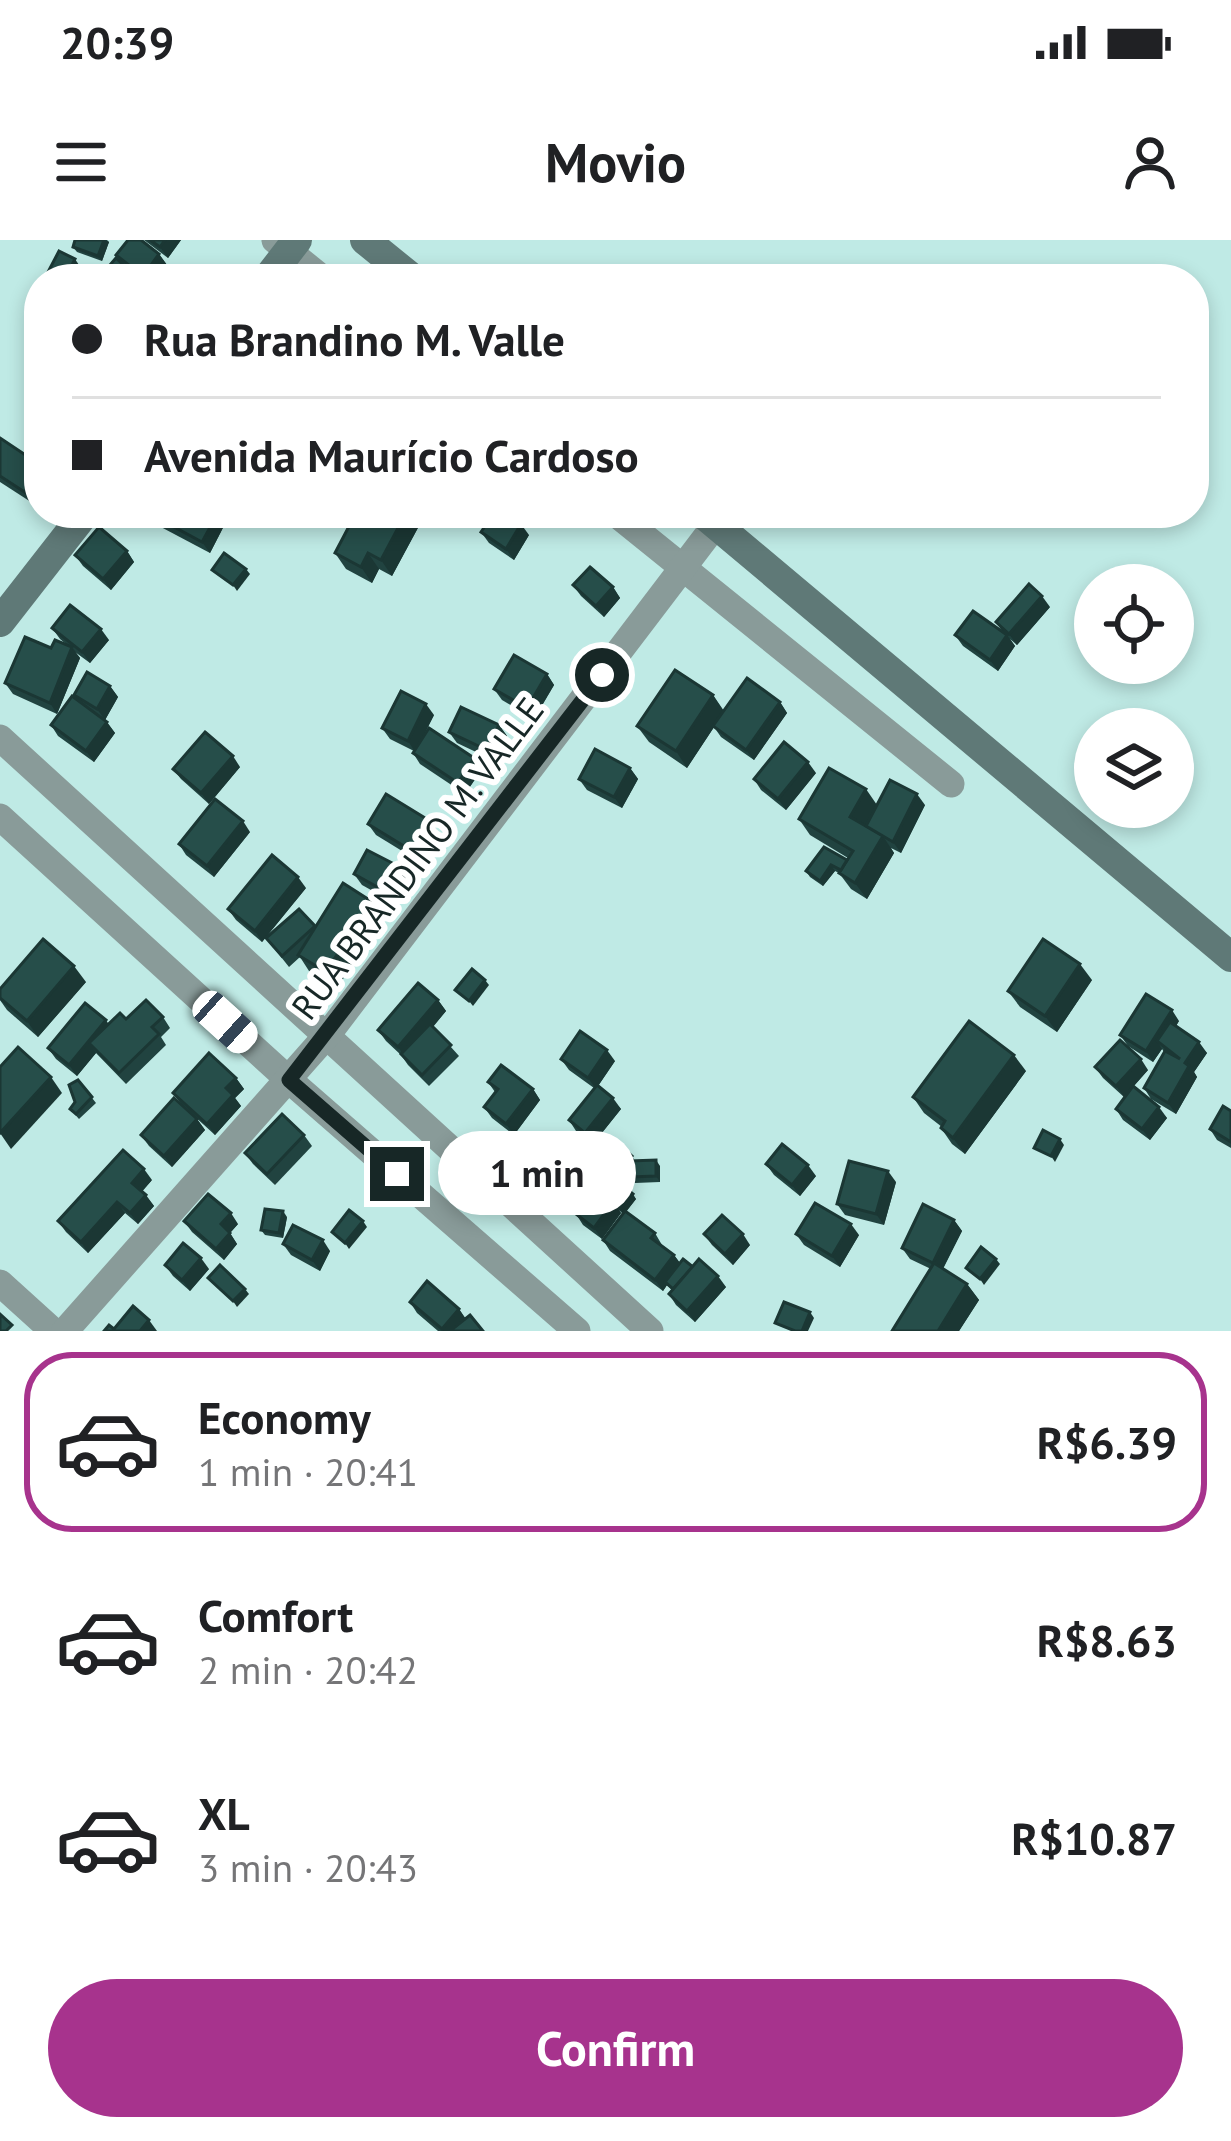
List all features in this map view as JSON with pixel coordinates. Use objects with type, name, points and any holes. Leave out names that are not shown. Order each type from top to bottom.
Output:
[{"type":"main road","points":[[365,240],[395,264]]},
{"type":"main road","points":[[0,622],[73,528]]},
{"type":"main road","points":[[720,528],[1231,957]]},
{"type":"street","points":[[634,528],[951,784]]},
{"type":"street","name":"RUA BRANDINO M. VALLE","points":[[64,1331],[328,1034],[683,568],[704,528]]},
{"type":"street","points":[[0,739],[650,1331]]},
{"type":"street","points":[[0,817],[289,1080],[577,1331]]},
{"type":"street","points":[[0,1283],[53,1331]]},
{"type":"building","points":[[75,240],[104,240],[98,256],[73,247]]},
{"type":"building","points":[[128,240],[141,240],[159,254],[152,264],[128,264],[116,255]]},
{"type":"building","points":[[59,251],[75,259],[72,264],[52,264]]},
{"type":"building","points":[[0,438],[24,454],[24,492],[0,476]]},
{"type":"building","points":[[98,528],[127,551],[103,579],[75,555]]},
{"type":"building","points":[[176,528],[210,528],[202,542]]},
{"type":"building","points":[[348,528],[398,528],[381,560],[368,553],[361,567],[335,553]]},
{"type":"building","points":[[484,528],[519,528],[506,549],[481,532]]},
{"type":"building","points":[[224,553],[246,569],[233,585],[212,570]]},
{"type":"building","points":[[590,567],[613,587],[596,606],[573,585]]},
{"type":"building","points":[[1029,584],[1042,596],[1009,634],[996,622]]},
{"type":"building","points":[[70,605],[101,629],[82,652],[52,628]]},
{"type":"building","points":[[973,611],[1007,635],[990,660],[955,635]]},
{"type":"building","points":[[25,637],[51,648],[55,640],[72,647],[50,703],[5,683]]},
{"type":"building","points":[[514,655],[547,674],[527,708],[494,689]]},
{"type":"building","points":[[675,670],[713,695],[676,751],[637,726]]},
{"type":"building","points":[[87,672],[110,686],[97,709],[74,695]]},
{"type":"building","points":[[747,678],[780,702],[746,750],[713,726]]},
{"type":"building","points":[[401,691],[426,704],[408,741],[382,728]]},
{"type":"building","points":[[72,696],[107,722],[86,751],[51,725]]},
{"type":"building","points":[[461,707],[499,725],[487,750],[449,732]]},
{"type":"building","points":[[429,728],[474,758],[458,783],[413,753]]},
{"type":"building","points":[[205,732],[233,756],[201,793],[173,769]]},
{"type":"building","points":[[784,742],[808,762],[778,799],[754,779]]},
{"type":"building","points":[[595,749],[630,768],[614,797],[579,779]]},
{"type":"building","points":[[829,768],[866,789],[850,817],[883,836],[855,883],[839,873],[853,851],[799,819]]},
{"type":"building","points":[[890,780],[917,794],[893,842],[866,826]]},
{"type":"building","points":[[386,794],[430,821],[412,851],[368,824]]},
{"type":"building","points":[[215,799],[243,821],[207,866],[179,844]]},
{"type":"building","points":[[824,847],[847,860],[841,870],[831,865],[820,881],[806,871]]},
{"type":"building","points":[[367,850],[404,869],[390,894],[354,874]]},
{"type":"building","points":[[272,855],[298,877],[255,931],[228,909]]},
{"type":"building","points":[[343,883],[371,901],[326,972],[298,955]]},
{"type":"building","points":[[299,909],[315,926],[282,956],[266,938]]},
{"type":"building","points":[[43,939],[74,966],[27,1021],[0,998],[0,989]]},
{"type":"building","points":[[1043,939],[1080,964],[1045,1016],[1008,991]]},
{"type":"building","points":[[472,969],[485,980],[469,1001],[455,990]]},
{"type":"building","points":[[418,983],[438,1000],[398,1047],[378,1030]]},
{"type":"building","points":[[1146,994],[1172,1010],[1146,1051],[1120,1035]]},
{"type":"building","points":[[146,1000],[163,1017],[152,1027],[159,1034],[119,1073],[89,1043],[120,1013],[126,1019]]},
{"type":"building","points":[[85,1003],[106,1020],[69,1065],[48,1048]]},
{"type":"building","points":[[969,1021],[1014,1055],[953,1138],[941,1128],[945,1121],[913,1097]]},
{"type":"building","points":[[1170,1022],[1199,1042],[1168,1103],[1144,1088],[1165,1051],[1180,1059],[1157,1041]]},
{"type":"building","points":[[430,1024],[451,1045],[422,1075],[401,1054]]},
{"type":"building","points":[[580,1031],[607,1050],[588,1078],[561,1059]]},
{"type":"building","points":[[1120,1040],[1141,1059],[1116,1086],[1095,1067]]},
{"type":"building","points":[[18,1047],[51,1077],[0,1133],[0,1067]]},
{"type":"building","points":[[209,1053],[236,1078],[226,1088],[233,1095],[207,1124],[173,1093]]},
{"type":"building","points":[[501,1065],[533,1089],[506,1124],[484,1107],[498,1089],[488,1082]]},
{"type":"building","points":[[78,1080],[92,1097],[76,1114],[70,1109],[75,1102],[69,1085]]},
{"type":"building","points":[[597,1085],[613,1098],[585,1133],[569,1120]]},
{"type":"building","points":[[1133,1086],[1159,1107],[1142,1129],[1116,1109]]},
{"type":"building","points":[[174,1098],[197,1119],[164,1156],[141,1135]]},
{"type":"building","points":[[1223,1106],[1231,1111],[1231,1142],[1210,1129]]},
{"type":"building","points":[[282,1114],[304,1135],[267,1174],[245,1153]]},
{"type":"building","points":[[1043,1130],[1060,1139],[1051,1156],[1034,1148]]},
{"type":"building","points":[[560,1134],[580,1151],[544,1194],[524,1177]]},
{"type":"building","points":[[782,1144],[808,1165],[792,1185],[766,1164]]},
{"type":"building","points":[[620,1145],[632,1156],[613,1176],[602,1165]]},
{"type":"building","points":[[123,1150],[144,1169],[132,1183],[146,1195],[130,1213],[117,1202],[81,1242],[58,1221]]},
{"type":"building","points":[[656,1160],[656,1176],[631,1177],[630,1161]]},
{"type":"building","points":[[849,1161],[888,1171],[876,1214],[837,1204]]},
{"type":"building","points":[[613,1178],[633,1194],[620,1209],[601,1193]]},
{"type":"building","points":[[594,1189],[613,1202],[594,1228],[576,1214]]},
{"type":"building","points":[[208,1194],[231,1213],[221,1224],[230,1233],[216,1249],[184,1221]]},
{"type":"building","points":[[815,1203],[851,1224],[832,1256],[796,1234]]},
{"type":"building","points":[[923,1204],[954,1220],[933,1263],[902,1248]]},
{"type":"building","points":[[265,1209],[283,1211],[279,1233],[261,1230]]},
{"type":"building","points":[[349,1210],[363,1221],[345,1243],[332,1232]]},
{"type":"building","points":[[625,1211],[655,1233],[651,1238],[674,1255],[655,1280],[603,1240]]},
{"type":"building","points":[[722,1215],[743,1234],[725,1254],[704,1234]]},
{"type":"building","points":[[293,1225],[323,1240],[312,1260],[283,1244]]},
{"type":"building","points":[[183,1243],[201,1258],[182,1280],[165,1265]]},
{"type":"building","points":[[981,1247],[996,1259],[980,1279],[966,1268]]},
{"type":"building","points":[[683,1259],[693,1267],[673,1289],[665,1282]]},
{"type":"building","points":[[699,1259],[718,1276],[687,1311],[669,1294]]},
{"type":"building","points":[[934,1263],[967,1284],[938,1331],[892,1331]]},
{"type":"building","points":[[220,1265],[245,1289],[233,1301],[208,1278]]},
{"type":"building","points":[[427,1281],[459,1309],[442,1329],[410,1302]]},
{"type":"building","points":[[784,1302],[810,1312],[802,1331],[775,1323]]},
{"type":"building","points":[[133,1306],[149,1320],[140,1331],[104,1331],[109,1325],[114,1329]]},
{"type":"building","points":[[0,1314],[12,1325],[6,1331],[0,1331]]},
{"type":"building","points":[[470,1315],[483,1331],[450,1331]]},
{"type":"route","points":[[397,1174],[289,1080],[602,675]]}]
